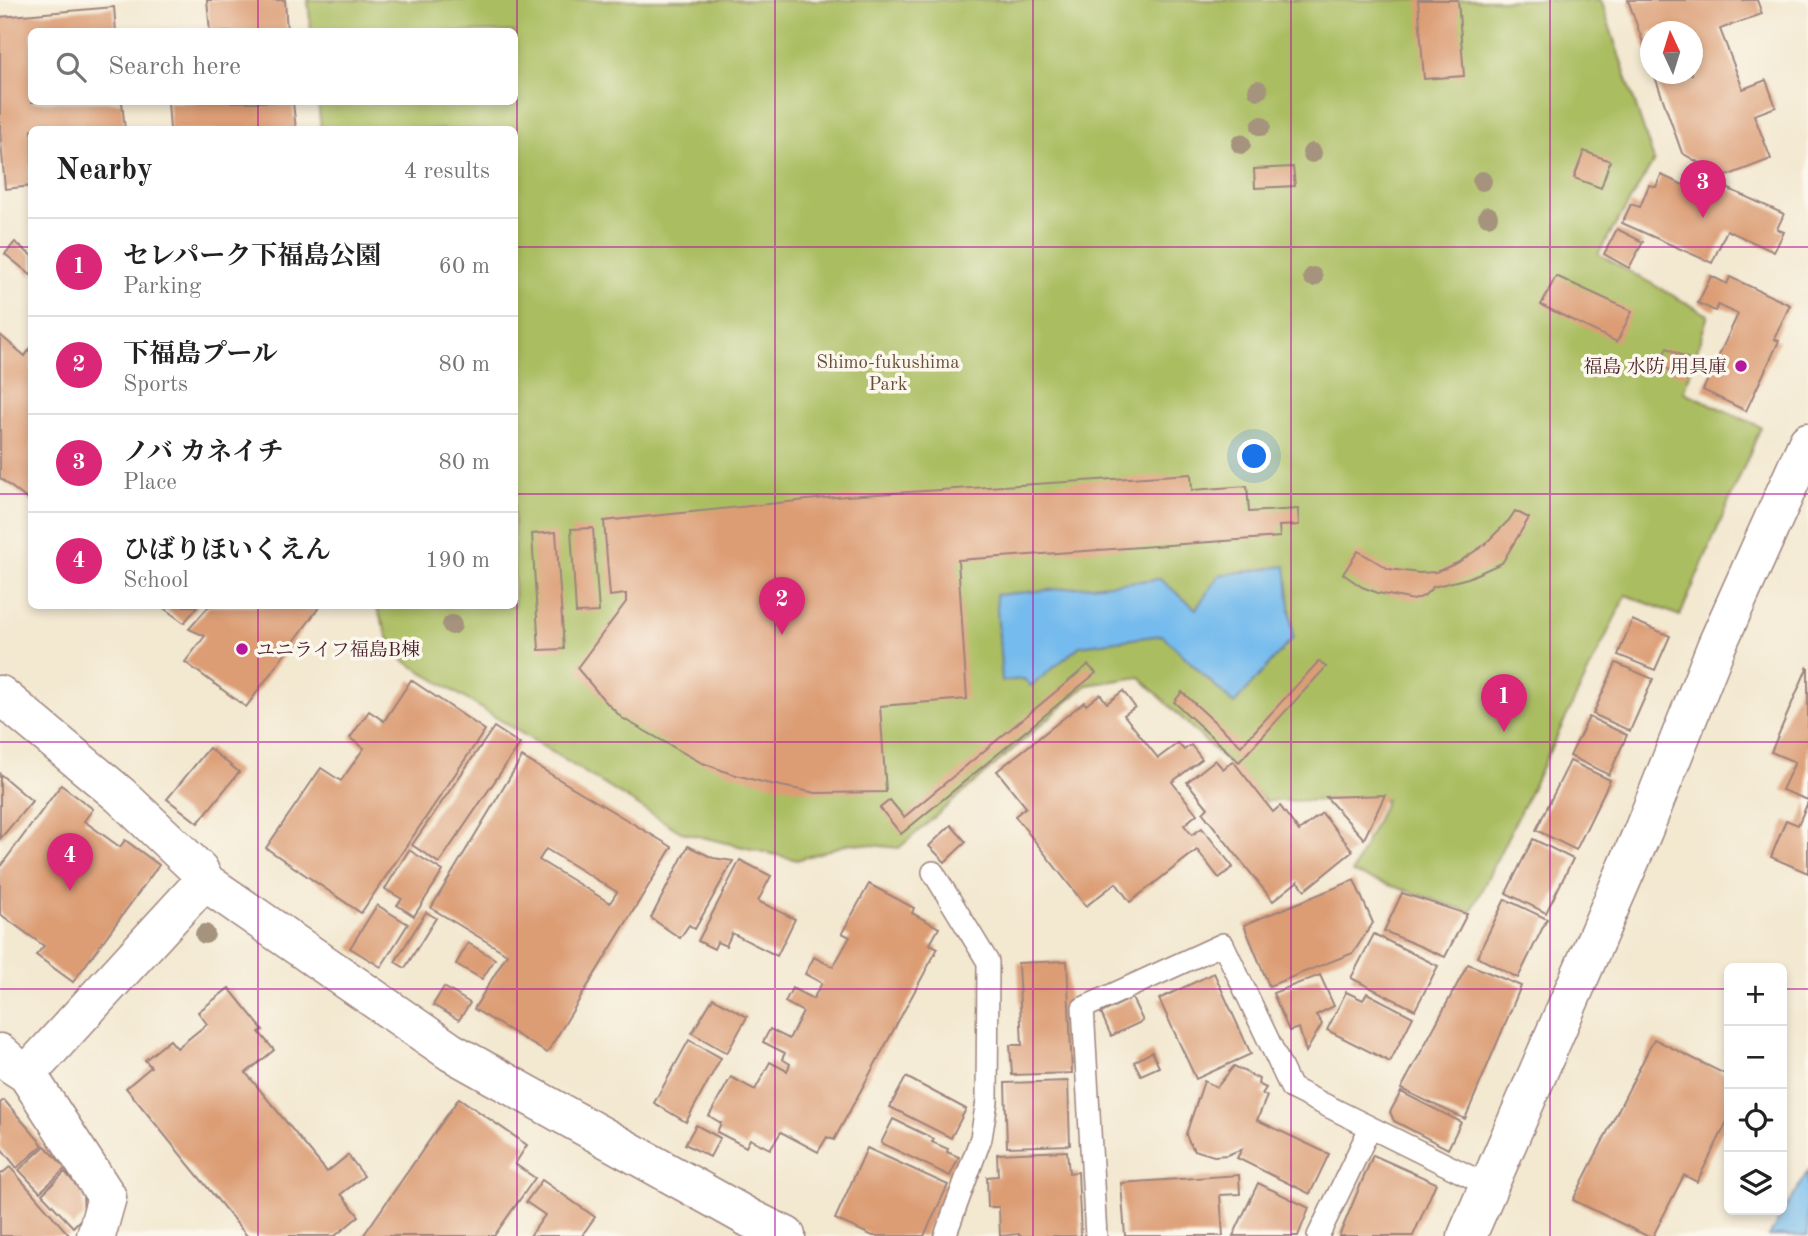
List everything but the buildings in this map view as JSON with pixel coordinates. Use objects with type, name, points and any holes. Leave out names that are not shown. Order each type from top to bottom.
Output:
[{"type":"street","points":[[1466,1236],[1643,831],[1720,636],[1808,442]]},
{"type":"street","points":[[0,695],[120,794],[199,870],[204,881],[451,1052],[745,1228],[786,1236]]},
{"type":"street","points":[[96,1236],[107,1197],[10,1068],[204,881]]},
{"type":"lane","points":[[933,872],[988,962],[987,1101],[981,1138],[945,1236]]},
{"type":"lane","points":[[1096,1236],[1083,1007],[1223,944],[1291,1088],[1489,1186]]},
{"type":"lane","points":[[1318,1236],[1370,1128]]},
{"type":"green space","name":"Shimo-fukushima Park","points":[[308,0],[1601,0],[1654,161],[1598,254],[1708,315],[1684,392],[1761,427],[1680,616],[1626,595],[1471,912],[1352,873],[1386,800],[1266,801],[1140,677],[1087,685],[899,848],[851,843],[797,860],[681,832],[395,655],[377,609],[518,609],[518,126],[321,126],[318,105],[518,105],[518,28],[311,28]]},
{"type":"water","points":[[1286,566],[1293,638],[1234,704],[1162,635],[1080,646],[1031,686],[1024,679],[1002,681],[996,595],[1160,579],[1196,609],[1219,575]]},
{"type":"water","points":[[1808,1171],[1808,1236],[1769,1236],[1782,1215],[1787,1215],[1787,1206]]},
{"type":"place","name":"ノバ カネイチ","points":[[1703,218]]},
{"type":"place","name":"福島 水防 用具庫","points":[[1741,366]]},
{"type":"place","name":"下福島プール","points":[[782,635]]},
{"type":"place","name":"ユニライフ福島B棟","points":[[242,649]]},
{"type":"place","name":"セレパーク下福島公園","points":[[1504,732]]},
{"type":"place","name":"ひばりほいくえん","points":[[70,891]]}]
